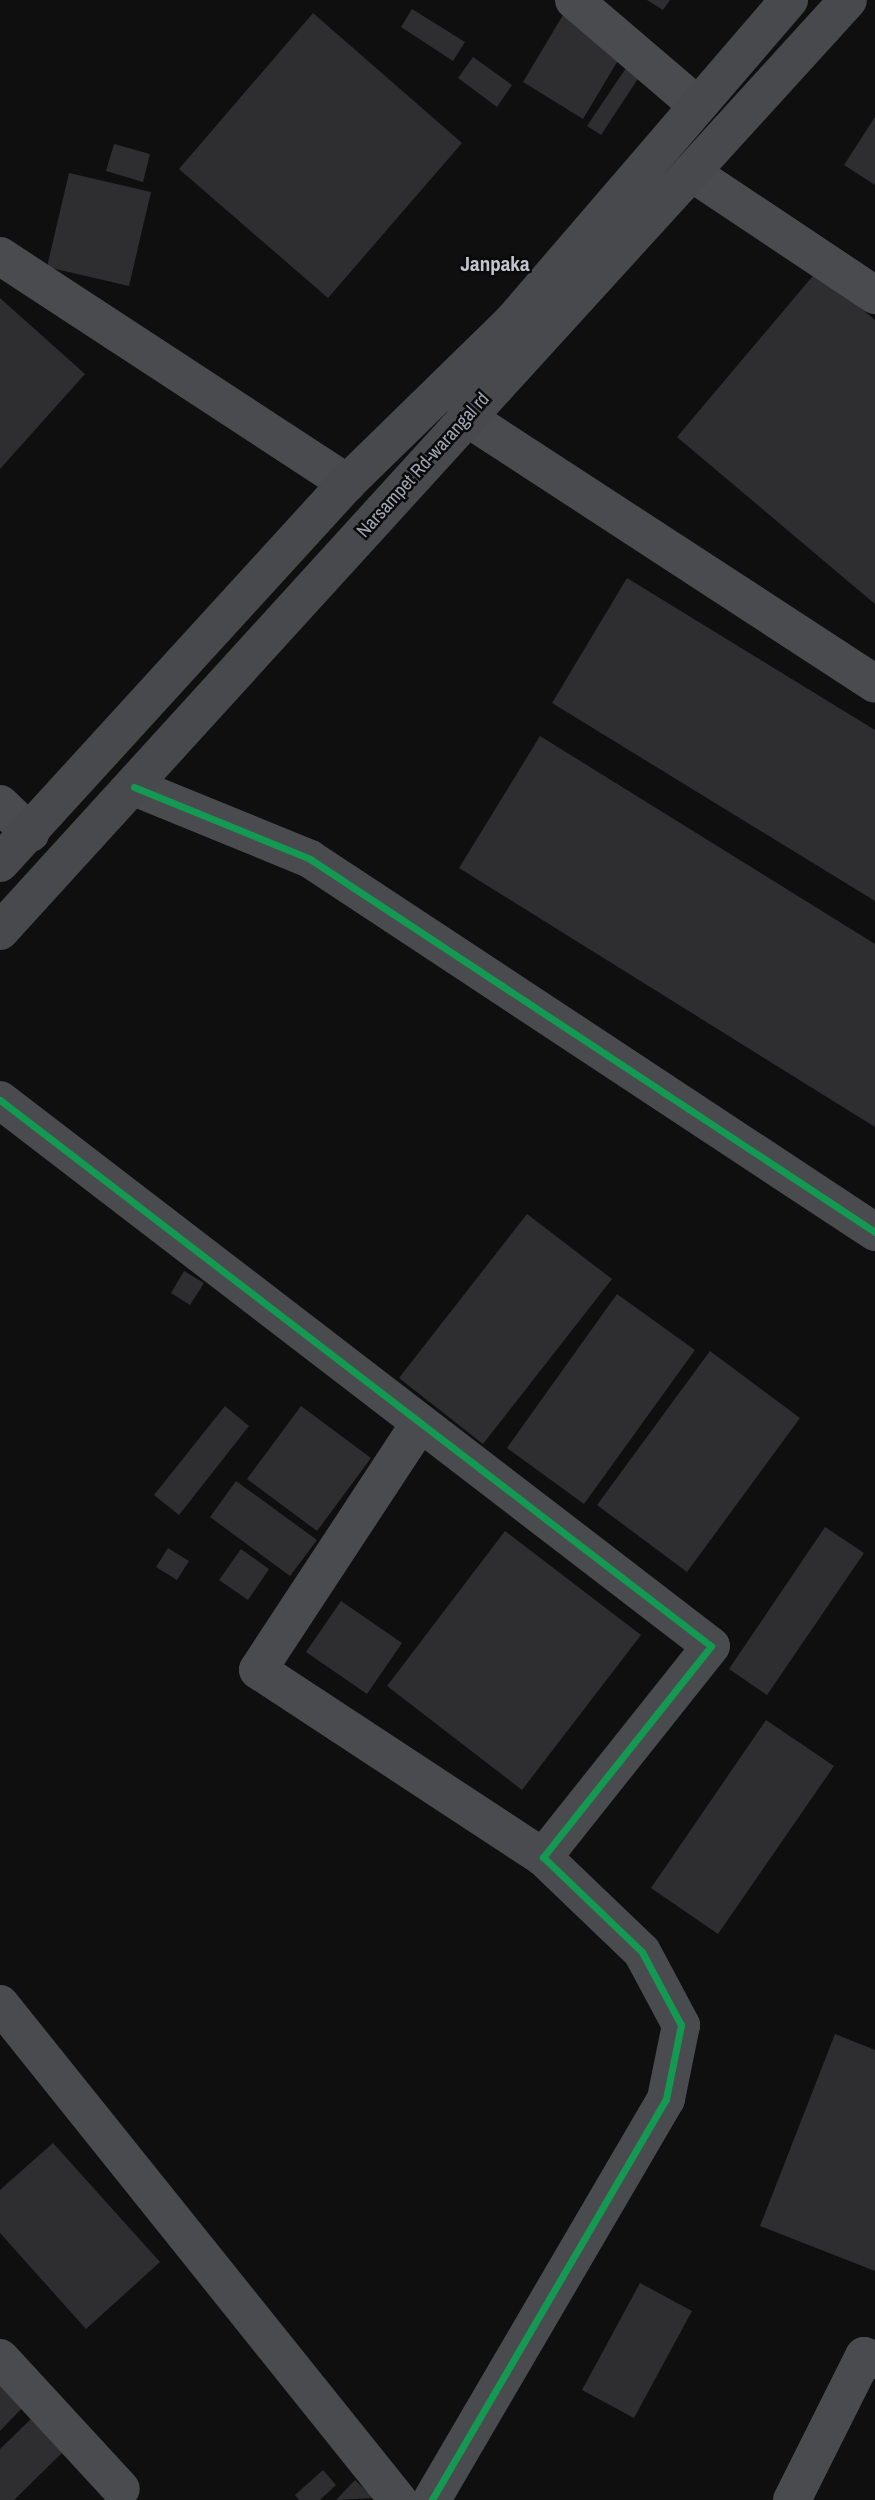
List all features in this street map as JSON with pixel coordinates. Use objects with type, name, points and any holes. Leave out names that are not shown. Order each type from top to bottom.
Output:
[{"type":"main road","name":"Narsampet Rd-warangal rd","points":[[0,863],[346,483],[512,321],[789,0]]},
{"type":"main road","name":"Narsampet Rd-warangal rd","points":[[0,931],[848,0]]},
{"type":"street","points":[[574,0],[697,105]]},
{"type":"street","points":[[692,173],[875,295]]},
{"type":"street","points":[[0,256],[346,483]]},
{"type":"street","points":[[466,417],[875,684]]},
{"type":"street","points":[[134,787],[310,859],[875,1232]]},
{"type":"street","points":[[0,804],[30,833]]},
{"type":"street","points":[[0,1100],[711,1646],[543,1857]]},
{"type":"street","points":[[420,1423],[258,1670],[543,1857],[642,1952],[681,2025],[666,2099],[432,2500]]},
{"type":"street","points":[[0,2004],[398,2500]]},
{"type":"street","points":[[792,2500],[864,2356],[875,2360]]},
{"type":"street","points":[[0,2358],[121,2489]]},
{"type":"building","points":[[647,0],[670,0],[663,10]]},
{"type":"building","points":[[412,9],[465,42],[453,61],[401,27]]},
{"type":"building","points":[[313,13],[462,143],[328,298],[179,169]]},
{"type":"building","points":[[563,15],[623,52],[583,119],[523,82]]},
{"type":"building","points":[[473,57],[512,85],[497,107],[458,78]]},
{"type":"building","points":[[630,62],[643,71],[601,135],[587,126]]},
{"type":"building","points":[[875,117],[875,185],[844,165]]},
{"type":"building","points":[[114,144],[150,154],[143,182],[106,171]]},
{"type":"building","points":[[69,173],[151,192],[129,286],[47,267]]},
{"type":"building","points":[[817,271],[875,320],[875,604],[677,437]]},
{"type":"building","points":[[0,298],[85,374],[0,469]]},
{"type":"building","points":[[627,578],[875,730],[875,901],[552,703]]},
{"type":"building","points":[[540,736],[875,944],[875,1127],[459,868]]},
{"type":"building","points":[[527,1214],[612,1279],[483,1444],[399,1378]]},
{"type":"building","points":[[184,1271],[204,1283],[190,1305],[171,1293]]},
{"type":"building","points":[[617,1294],[695,1350],[584,1504],[507,1448]]},
{"type":"building","points":[[710,1351],[800,1418],[687,1572],[597,1505]]},
{"type":"building","points":[[225,1406],[249,1426],[179,1515],[154,1495]]},
{"type":"building","points":[[301,1406],[371,1458],[317,1531],[247,1479]]},
{"type":"building","points":[[236,1481],[317,1540],[290,1576],[210,1517]]},
{"type":"building","points":[[825,1527],[864,1553],[767,1695],[729,1669]]},
{"type":"building","points":[[505,1531],[641,1635],[522,1790],[387,1686]]},
{"type":"building","points":[[168,1548],[189,1561],[177,1580],[156,1567]]},
{"type":"building","points":[[241,1549],[269,1569],[248,1600],[219,1580]]},
{"type":"building","points":[[341,1601],[402,1643],[367,1694],[306,1652]]},
{"type":"building","points":[[766,1720],[834,1766],[718,1934],[651,1888]]},
{"type":"building","points":[[835,2034],[875,2050],[875,2271],[760,2226]]},
{"type":"building","points":[[53,2143],[160,2262],[86,2329],[0,2233],[0,2190]]},
{"type":"building","points":[[640,2283],[692,2311],[634,2418],[582,2390]]},
{"type":"building","points":[[0,2377],[27,2403],[0,2431]]},
{"type":"building","points":[[33,2417],[65,2450],[14,2500],[0,2500],[0,2449]]},
{"type":"building","points":[[323,2470],[336,2485],[320,2500],[299,2500],[295,2495]]},
{"type":"building","points":[[355,2480],[374,2498],[336,2500]]},
{"type":"cycle path","points":[[134,787],[310,859],[875,1232]]},
{"type":"cycle path","points":[[0,1100],[711,1646],[543,1857],[642,1952],[681,2025],[666,2099],[432,2500]]},
{"type":"district","name":"Janpaka","points":[[495,264]]}]
